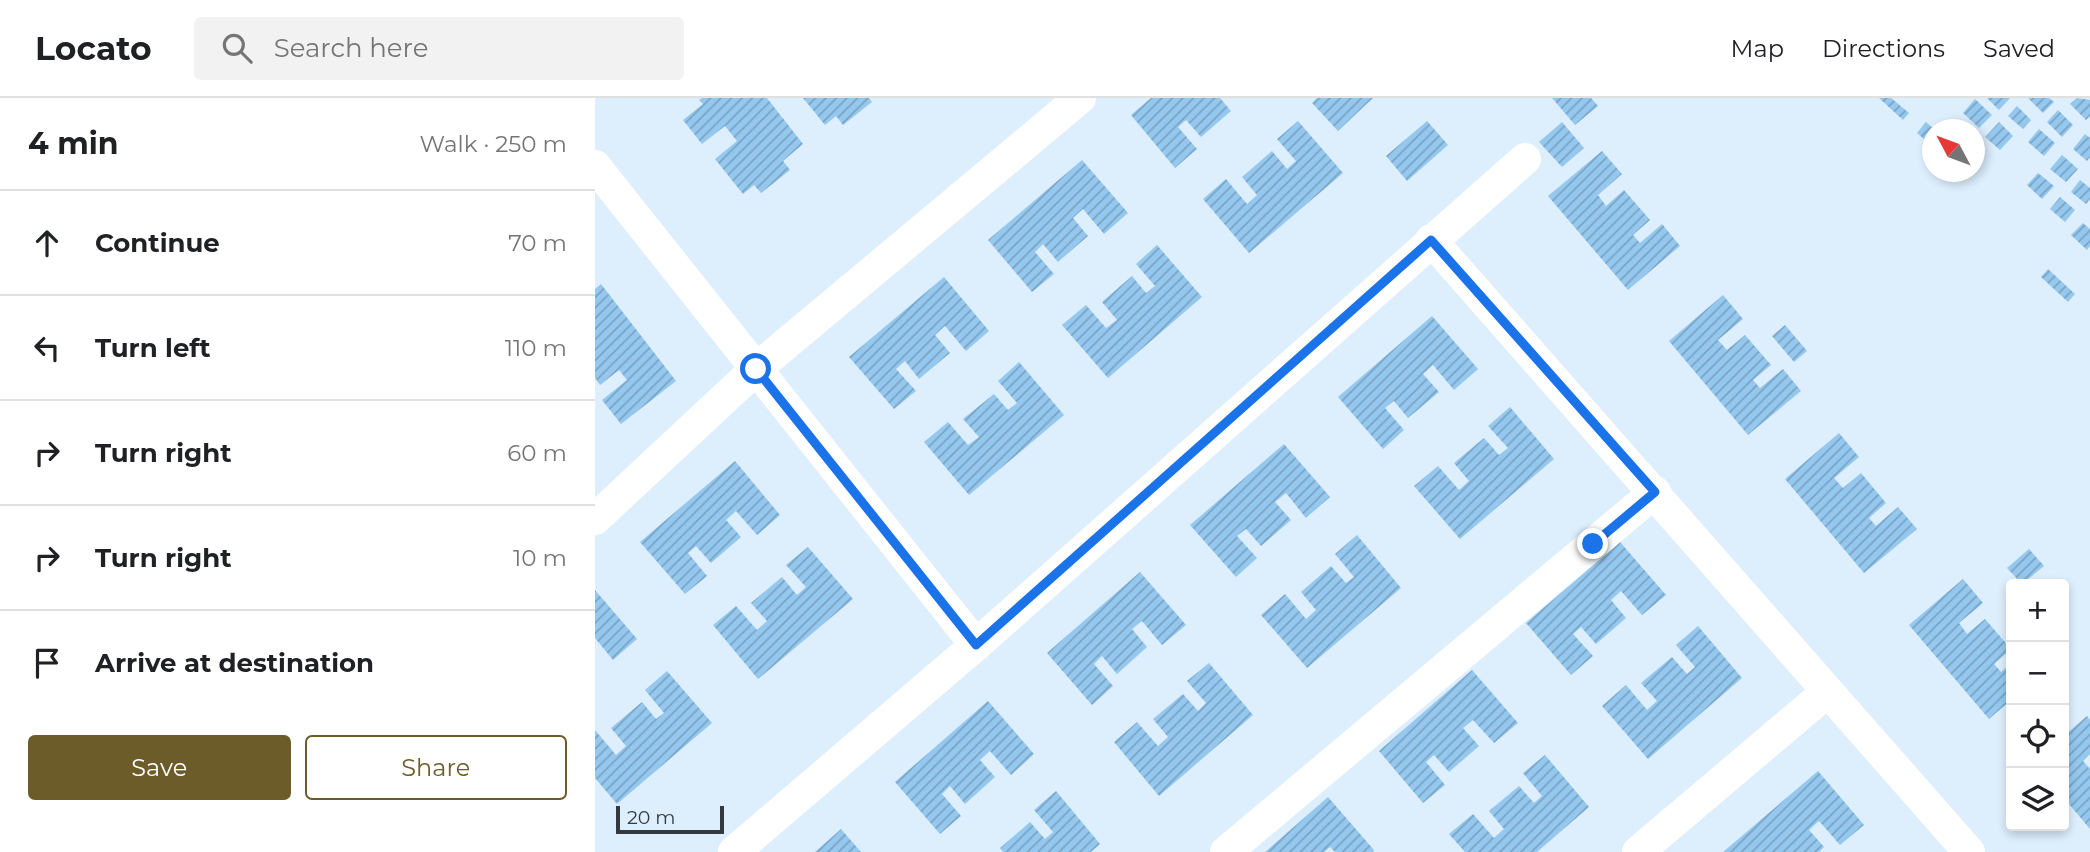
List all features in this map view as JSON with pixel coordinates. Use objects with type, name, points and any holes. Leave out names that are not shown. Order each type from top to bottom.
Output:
[{"type":"street","points":[[595,519],[756,369],[1080,98]]},
{"type":"street","points":[[734,852],[976,645],[1525,159]]},
{"type":"street","points":[[595,166],[976,645]]},
{"type":"street","points":[[1431,240],[1969,852]]},
{"type":"street","points":[[1226,852],[1655,492]]},
{"type":"street","points":[[1638,852],[1827,692]]},
{"type":"building","points":[[767,98],[803,144],[783,161],[790,170],[761,193],[754,185],[743,194],[715,159],[737,141],[725,126],[702,144],[683,120],[703,104],[699,100]]},
{"type":"building","points":[[803,98],[869,98],[872,102],[843,125],[836,116],[825,125]]},
{"type":"building","points":[[1151,98],[1220,98],[1231,111],[1201,137],[1186,120],[1178,127],[1197,149],[1175,168],[1131,115]]},
{"type":"building","points":[[1317,98],[1373,98],[1338,131],[1312,103]]},
{"type":"building","points":[[1552,98],[1591,98],[1598,106],[1575,125]]},
{"type":"building","points":[[1879,98],[1891,98],[1909,113],[1903,120]]},
{"type":"building","points":[[1987,98],[2010,98],[1999,110]]},
{"type":"building","points":[[2028,98],[2049,98],[2054,102],[2043,113]]},
{"type":"building","points":[[2077,98],[2090,100],[2090,116],[2086,120],[2070,104]]},
{"type":"building","points":[[1975,99],[1992,115],[1985,122],[1985,119],[1969,119],[1963,113]]},
{"type":"building","points":[[2017,106],[2031,120],[2023,129],[2008,116]]},
{"type":"building","points":[[2058,110],[2073,125],[2062,137],[2047,122]]},
{"type":"building","points":[[1298,121],[1343,173],[1249,253],[1203,199],[1226,179],[1247,204],[1257,195],[1242,177],[1272,151],[1287,169],[1296,161],[1277,139]]},
{"type":"building","points":[[1427,121],[1448,145],[1407,181],[1386,156]]},
{"type":"building","points":[[1562,122],[1584,148],[1562,167],[1539,142]]},
{"type":"building","points":[[1999,122],[2013,136],[2000,150],[1985,137]]},
{"type":"building","points":[[2039,129],[2055,143],[2044,156],[2028,142]]},
{"type":"building","points":[[2085,134],[2090,138],[2090,157],[2087,161],[2073,149]]},
{"type":"building","points":[[1602,151],[1622,174],[1598,195],[1606,206],[1624,190],[1650,220],[1633,235],[1640,243],[1662,224],[1680,246],[1628,290],[1548,196]]},
{"type":"building","points":[[2062,155],[2078,169],[2066,182],[2050,169]]},
{"type":"building","points":[[1082,160],[1128,213],[1104,234],[1083,209],[1073,218],[1088,236],[1058,262],[1043,244],[1035,252],[1054,274],[1032,292],[988,240]]},
{"type":"building","points":[[2038,173],[2054,186],[2042,199],[2027,185]]},
{"type":"building","points":[[2080,180],[2090,188],[2090,199],[2086,204],[2071,192]]},
{"type":"building","points":[[2060,197],[2075,210],[2065,222],[2050,209]]},
{"type":"building","points":[[2083,223],[2090,229],[2090,246],[2087,250],[2071,235]]},
{"type":"building","points":[[1157,245],[1202,297],[1108,378],[1062,325],[1086,305],[1106,328],[1117,320],[1102,302],[1132,276],[1146,293],[1155,286],[1136,264]]},
{"type":"building","points":[[2048,269],[2075,294],[2068,302],[2041,277]]},
{"type":"building","points":[[944,277],[989,331],[966,351],[945,326],[935,335],[950,353],[919,379],[905,361],[896,369],[916,391],[894,409],[849,357]]},
{"type":"building","points":[[601,284],[676,381],[621,424],[602,400],[627,380],[619,370],[600,385],[595,378],[595,289]]},
{"type":"building","points":[[1723,295],[1743,319],[1718,340],[1727,350],[1745,335],[1771,365],[1753,380],[1760,388],[1783,369],[1801,391],[1748,435],[1669,341]]},
{"type":"building","points":[[1432,316],[1478,369],[1454,390],[1433,365],[1423,374],[1439,392],[1408,418],[1394,401],[1385,408],[1404,430],[1383,449],[1338,397]]},
{"type":"building","points":[[1785,325],[1807,351],[1794,362],[1772,336]]},
{"type":"building","points":[[1019,362],[1064,415],[969,495],[924,442],[948,422],[968,445],[979,437],[963,419],[994,394],[1008,410],[1017,403],[998,381]]},
{"type":"building","points":[[1510,407],[1554,459],[1460,539],[1414,486],[1438,466],[1459,490],[1469,481],[1454,463],[1484,438],[1499,455],[1508,448],[1488,426]]},
{"type":"building","points":[[1839,433],[1859,457],[1834,478],[1843,488],[1861,473],[1886,503],[1869,518],[1876,526],[1898,507],[1917,529],[1864,573],[1785,479]]},
{"type":"building","points":[[1284,444],[1330,497],[1306,518],[1286,493],[1275,502],[1291,520],[1261,546],[1246,529],[1237,536],[1257,558],[1236,577],[1190,525]]},
{"type":"building","points":[[735,461],[780,515],[757,535],[736,511],[726,520],[741,537],[711,563],[696,546],[688,553],[707,576],[685,594],[640,542]]},
{"type":"building","points":[[1357,535],[1401,588],[1307,668],[1261,615],[1285,594],[1306,619],[1316,610],[1301,592],[1331,566],[1346,583],[1354,577],[1335,554]]},
{"type":"building","points":[[1620,542],[1666,595],[1642,615],[1621,591],[1611,600],[1626,618],[1596,644],[1581,627],[1573,634],[1593,656],[1571,675],[1526,623]]},
{"type":"building","points":[[808,547],[853,599],[758,679],[713,625],[736,606],[757,630],[767,621],[751,603],[782,577],[797,595],[806,587],[786,565]]},
{"type":"building","points":[[2029,549],[2044,566],[2028,579],[2017,579],[2007,568]]},
{"type":"building","points":[[1140,572],[1186,625],[1162,645],[1142,621],[1132,629],[1147,647],[1117,674],[1102,656],[1094,664],[1113,686],[1092,705],[1047,653]]},
{"type":"building","points":[[1963,579],[1983,603],[1959,623],[1967,634],[1985,619],[2006,643],[2006,653],[1994,664],[2001,672],[2006,668],[2006,704],[1989,719],[1909,625]]},
{"type":"building","points":[[595,590],[637,639],[613,660],[595,638]]},
{"type":"building","points":[[1698,626],[1742,678],[1648,759],[1602,706],[1626,685],[1647,710],[1657,701],[1641,683],[1672,657],[1687,674],[1695,667],[1676,645]]},
{"type":"building","points":[[1209,663],[1253,715],[1159,796],[1114,742],[1137,722],[1158,746],[1168,737],[1153,719],[1183,694],[1198,711],[1206,703],[1187,681]]},
{"type":"building","points":[[1472,670],[1518,723],[1494,743],[1473,720],[1463,728],[1479,746],[1449,772],[1434,755],[1426,762],[1445,785],[1423,803],[1379,751]]},
{"type":"building","points":[[667,671],[712,723],[617,804],[595,778],[595,730],[616,755],[626,746],[611,728],[642,702],[656,719],[664,713],[645,690]]},
{"type":"building","points":[[988,701],[1034,754],[1011,775],[990,751],[980,760],[995,777],[965,804],[950,786],[942,794],[961,816],[940,834],[895,782]]},
{"type":"building","points":[[2087,716],[2090,720],[2090,754],[2083,761],[2090,769],[2090,829],[2069,804],[2069,732]]},
{"type":"building","points":[[1545,755],[1589,807],[1537,852],[1465,852],[1449,834],[1473,814],[1494,838],[1504,829],[1489,811],[1519,786],[1534,803],[1542,796],[1523,773]]},
{"type":"building","points":[[1818,771],[1864,825],[1840,845],[1819,821],[1809,830],[1824,847],[1819,852],[1723,852]]},
{"type":"building","points":[[1056,791],[1100,844],[1091,852],[1003,852],[1000,848],[1030,822],[1045,839],[1053,832],[1034,810]]},
{"type":"building","points":[[1328,797],[1373,852],[1335,852],[1330,847],[1324,852],[1265,852]]},
{"type":"building","points":[[841,829],[861,852],[815,852]]},
{"type":"route","points":[[756,369],[976,645],[1431,240],[1655,492],[1593,544]]}]
